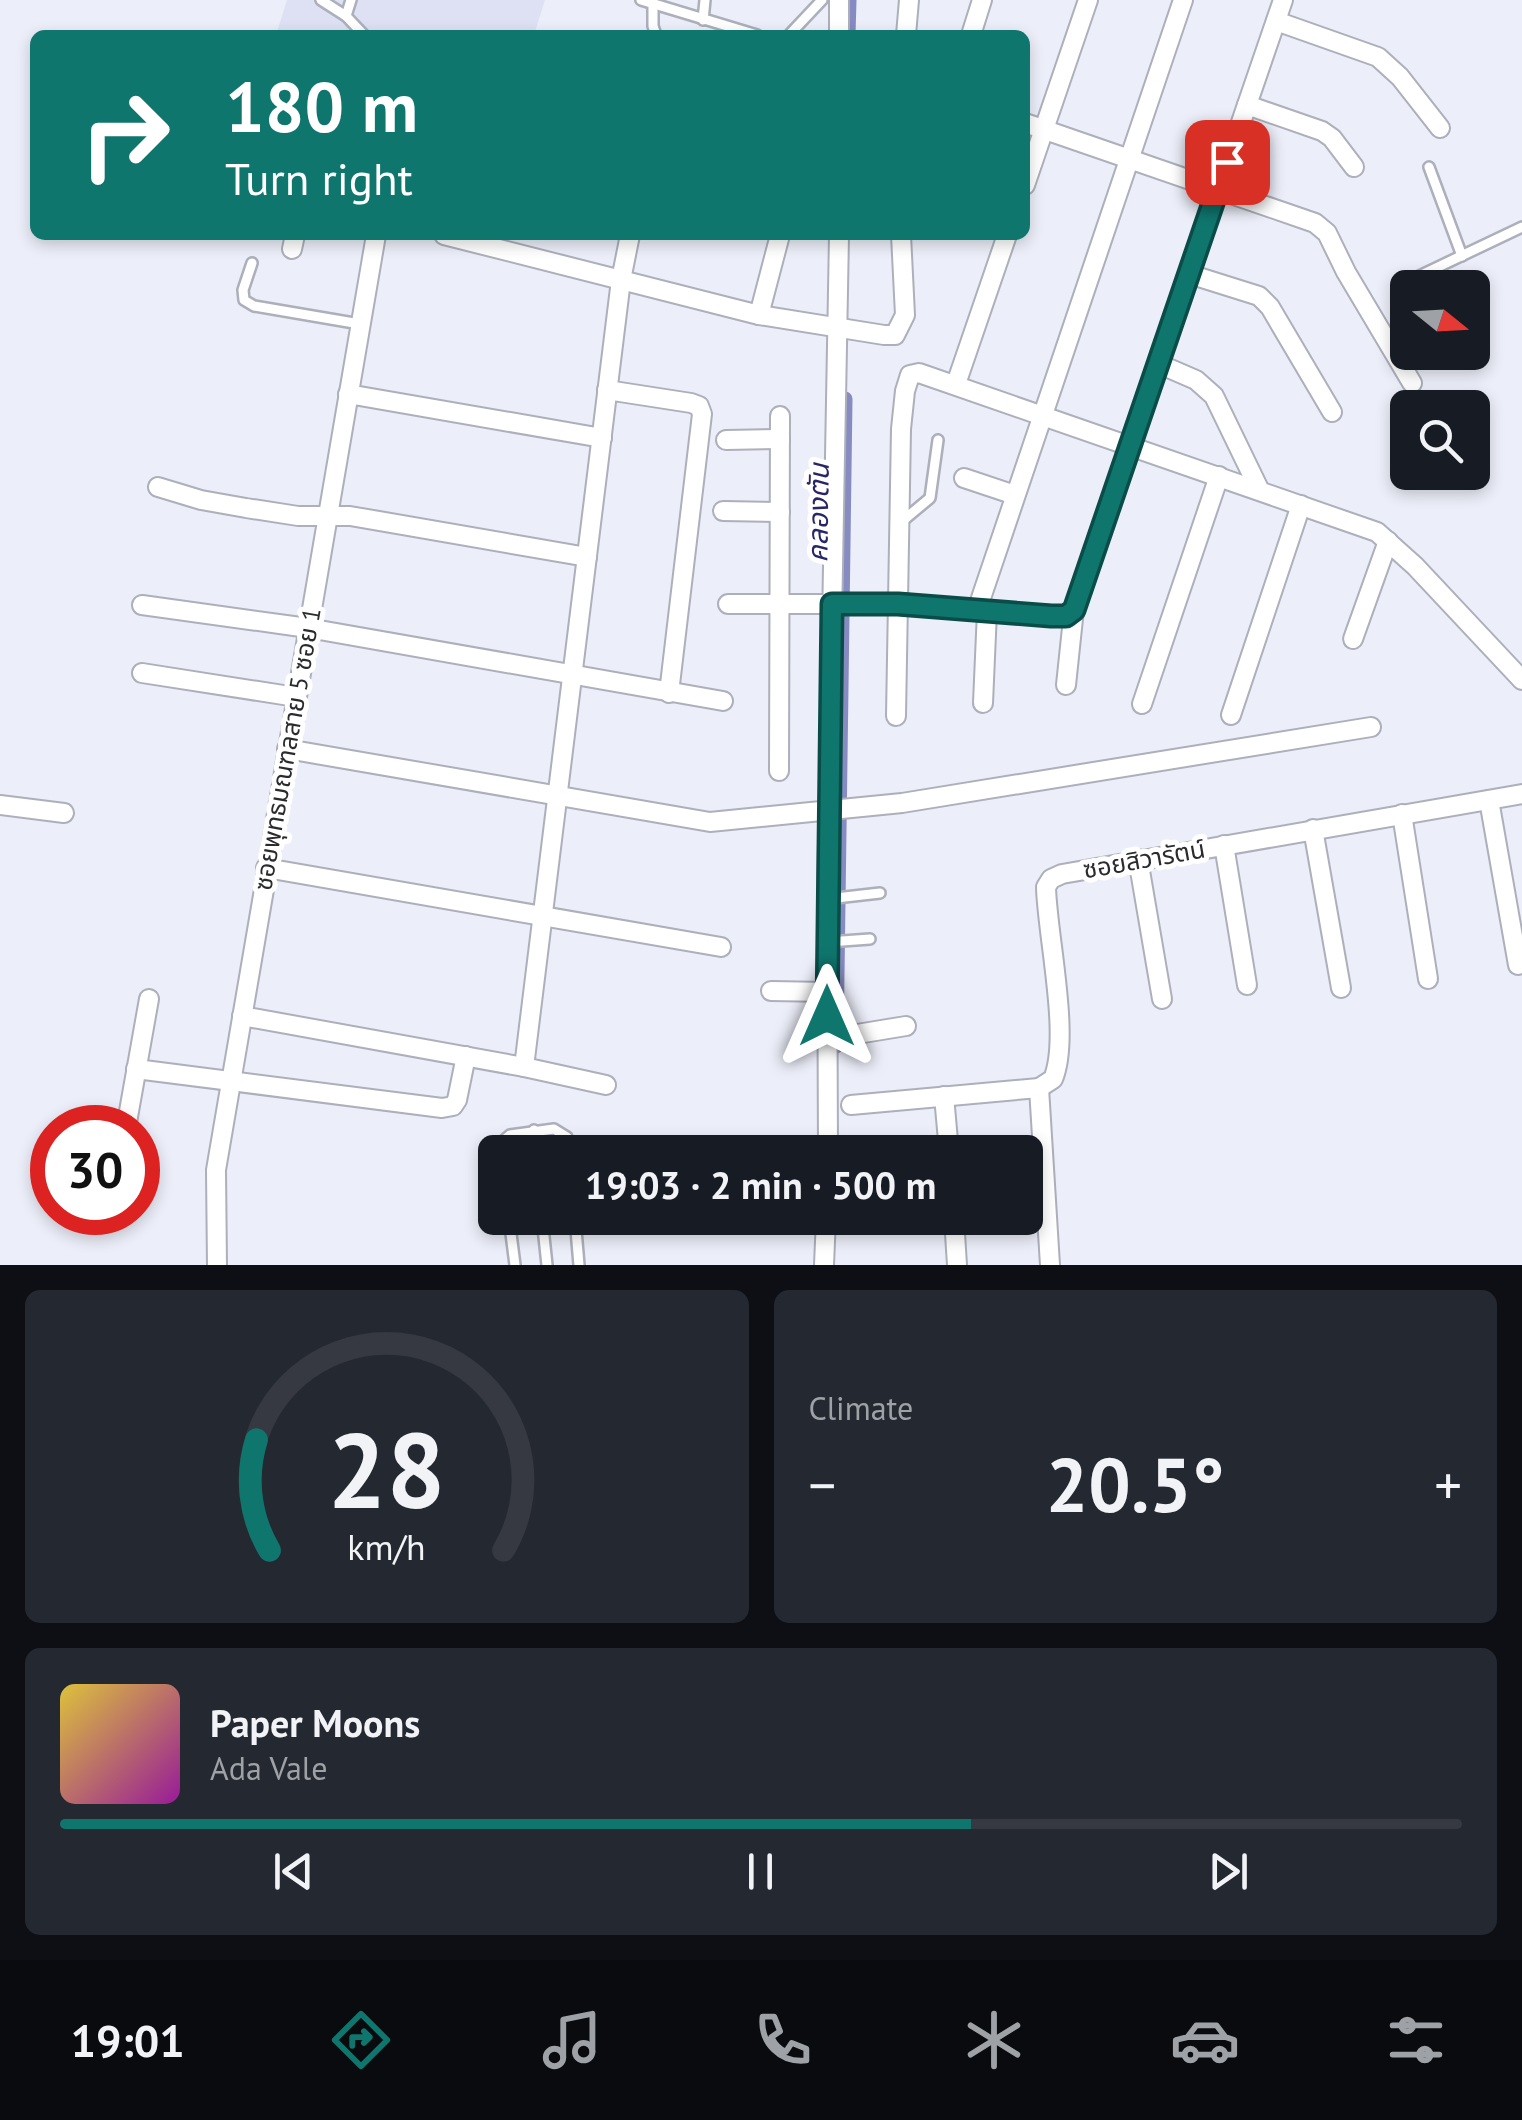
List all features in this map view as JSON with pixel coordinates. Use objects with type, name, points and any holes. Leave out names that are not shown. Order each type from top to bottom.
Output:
[{"type":"street","points":[[839,0],[839,30]]},
{"type":"street","points":[[906,30],[909,0]]},
{"type":"street","points":[[973,30],[982,0]]},
{"type":"street","points":[[1030,170],[1088,0]]},
{"type":"street","points":[[983,703],[982,610],[1042,413],[1183,0]]},
{"type":"street","points":[[1066,685],[1074,610],[1283,0]]},
{"type":"street","points":[[1276,21],[1378,57],[1400,77],[1440,128]]},
{"type":"street","points":[[1246,105],[1322,131],[1354,167]]},
{"type":"street","points":[[1030,124],[1315,222],[1327,233],[1412,383]]},
{"type":"street","name":"ซอยพุทธมณฑลสาย 5 ซอย 1","points":[[216,1265],[216,1170],[375,240]]},
{"type":"street","points":[[464,240],[759,315],[867,334],[895,335],[905,314],[901,240]]},
{"type":"street","points":[[524,1067],[620,280],[629,240]]},
{"type":"street","points":[[759,315],[779,240]]},
{"type":"street","points":[[829,1135],[835,1038],[827,992],[830,899],[839,808],[838,240]]},
{"type":"street","points":[[956,384],[1005,240]]},
{"type":"street","points":[[1189,274],[1259,296],[1270,307],[1332,412]]},
{"type":"street","points":[[1159,364],[1196,380],[1214,396],[1259,489]]},
{"type":"street","points":[[896,716],[901,429],[910,375],[919,373],[1361,525],[1388,541],[1522,680]]},
{"type":"street","points":[[607,390],[690,403],[699,406],[702,414],[668,693]]},
{"type":"street","points":[[348,394],[602,438]]},
{"type":"street","points":[[778,770],[780,416]]},
{"type":"street","points":[[726,440],[780,439]]},
{"type":"street","points":[[1142,704],[1219,476]]},
{"type":"street","points":[[964,478],[1015,495]]},
{"type":"street","points":[[158,487],[201,500],[280,513],[350,516],[587,557]]},
{"type":"street","points":[[1231,715],[1301,505]]},
{"type":"street","points":[[723,512],[780,512]]},
{"type":"street","points":[[1353,640],[1388,541]]},
{"type":"street","points":[[728,604],[898,604],[1066,616],[1074,610]]},
{"type":"street","points":[[142,606],[308,628],[723,702]]},
{"type":"street","points":[[142,674],[296,696]]},
{"type":"street","points":[[287,749],[710,822],[902,804],[1370,727]]},
{"type":"street","name":"ซอยสิวารัตน์","points":[[1038,1088],[1053,1079],[1058,1057],[1046,887],[1050,880],[1062,874],[1138,859],[1522,794]]},
{"type":"street","points":[[1489,800],[1518,966]]},
{"type":"street","points":[[0,805],[64,812]]},
{"type":"street","points":[[1402,814],[1428,979]]},
{"type":"street","points":[[1314,830],[1341,988]]},
{"type":"street","points":[[1224,845],[1248,985]]},
{"type":"street","points":[[1138,859],[1162,999]]},
{"type":"street","points":[[266,868],[720,947]]},
{"type":"street","points":[[771,991],[827,992]]},
{"type":"street","points":[[130,1105],[148,999]]},
{"type":"street","points":[[242,1016],[606,1085]]},
{"type":"street","points":[[835,1038],[906,1026]]},
{"type":"street","points":[[136,1069],[442,1108],[457,1100],[466,1056]]},
{"type":"street","points":[[851,1105],[1038,1088],[1050,1265]]},
{"type":"street","points":[[944,1096],[947,1135]]},
{"type":"street","points":[[824,1265],[825,1235]]},
{"type":"street","points":[[955,1235],[957,1265]]},
{"type":"lane","points":[[322,0],[359,30]]},
{"type":"lane","points":[[346,16],[352,0]]},
{"type":"lane","points":[[641,0],[740,30]]},
{"type":"lane","points":[[703,20],[705,0]]},
{"type":"lane","points":[[794,30],[822,0]]},
{"type":"lane","points":[[653,4],[654,30]]},
{"type":"lane","points":[[1428,166],[1462,256]]},
{"type":"lane","points":[[1432,270],[1522,227]]},
{"type":"lane","points":[[252,263],[243,290],[244,300],[254,306],[360,324]]},
{"type":"lane","points":[[900,524],[930,498],[938,440]]},
{"type":"lane","points":[[830,899],[880,893]]},
{"type":"lane","points":[[830,942],[870,940]]},
{"type":"lane","points":[[510,1135],[534,1130],[562,1131],[566,1135]]},
{"type":"lane","points":[[534,1130],[534,1135]]},
{"type":"lane","points":[[511,1235],[515,1265]]},
{"type":"lane","points":[[544,1235],[547,1265]]},
{"type":"lane","points":[[577,1235],[580,1265]]},
{"type":"shaded area","points":[[287,0],[545,0],[536,30],[278,30]]},
{"type":"waterway","name":"คลองตัน","points":[[848,30],[849,0]]},
{"type":"waterway","name":"คลองตัน","points":[[836,1046],[845,399]]},
{"type":"route","points":[[827,1016],[832,604],[898,604],[1051,616],[1066,616],[1074,610],[1227,162]]}]
